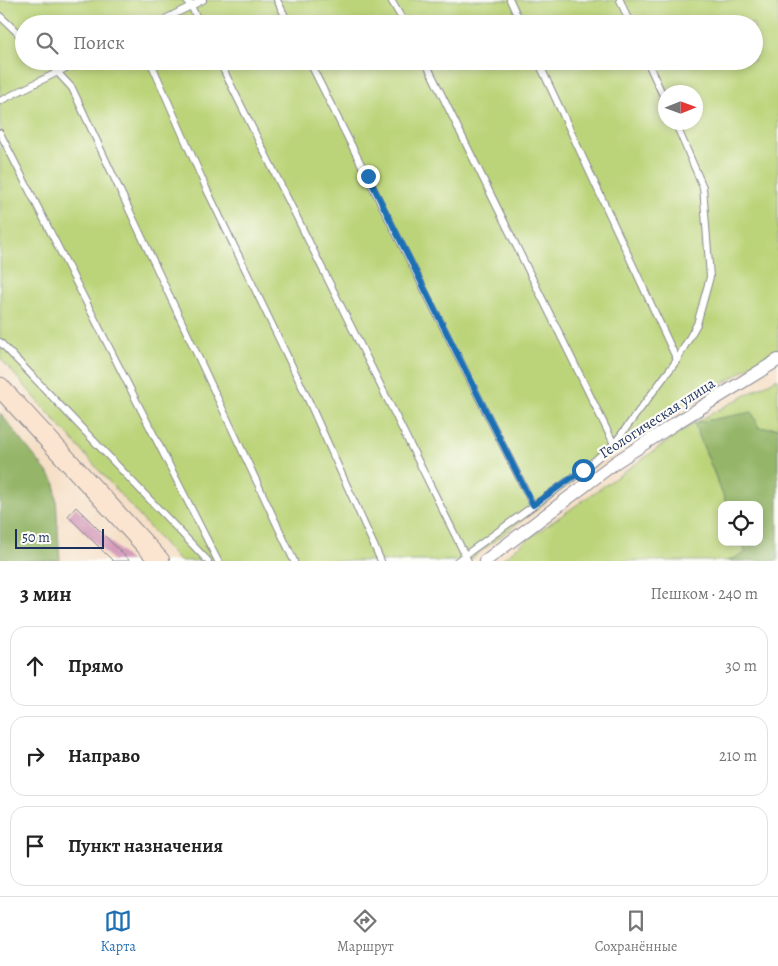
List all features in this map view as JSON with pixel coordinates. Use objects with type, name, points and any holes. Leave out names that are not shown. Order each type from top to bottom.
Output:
[{"type":"street","name":"Геологическая улица","points":[[485,561],[616,462],[778,360]]},
{"type":"street","points":[[0,387],[160,561]]},
{"type":"lane","points":[[186,0],[196,15]]},
{"type":"lane","points":[[173,15],[203,0]]},
{"type":"lane","points":[[277,0],[284,15]]},
{"type":"lane","points":[[390,0],[399,15]]},
{"type":"lane","points":[[510,0],[517,15]]},
{"type":"lane","points":[[620,0],[626,15]]},
{"type":"lane","points":[[0,16],[15,30]]},
{"type":"lane","points":[[0,101],[62,70]]},
{"type":"lane","points":[[154,70],[207,190],[306,395],[381,561]]},
{"type":"lane","points":[[223,70],[468,561]]},
{"type":"lane","points":[[314,70],[533,505]]},
{"type":"lane","points":[[429,70],[614,444]]},
{"type":"lane","points":[[542,70],[677,360]]},
{"type":"lane","points":[[651,70],[658,85]]},
{"type":"lane","points":[[58,72],[72,88],[294,561]]},
{"type":"lane","points":[[457,561],[583,470],[614,444],[677,360],[697,324],[710,277],[704,187],[679,130]]},
{"type":"lane","points":[[0,133],[218,561]]},
{"type":"lane","points":[[0,342],[208,561]]},
{"type":"green space","points":[[0,0],[778,0],[778,349],[697,400],[625,442],[468,561],[179,561],[0,358]]},
{"type":"green space","points":[[778,378],[778,428],[759,428],[723,418],[694,423]]},
{"type":"green space","points":[[752,412],[759,428],[778,428],[778,561],[727,561],[746,553],[743,546],[763,546],[763,501],[725,501],[694,423]]},
{"type":"green space","points":[[0,413],[55,482],[60,561],[0,561]]},
{"type":"green space","points":[[694,423],[725,501],[718,501],[718,546],[743,546],[746,553],[727,561],[500,561],[528,539]]},
{"type":"building","points":[[76,507],[130,561],[113,561],[68,516]]},
{"type":"route","points":[[368,176],[533,505],[583,470]]}]
